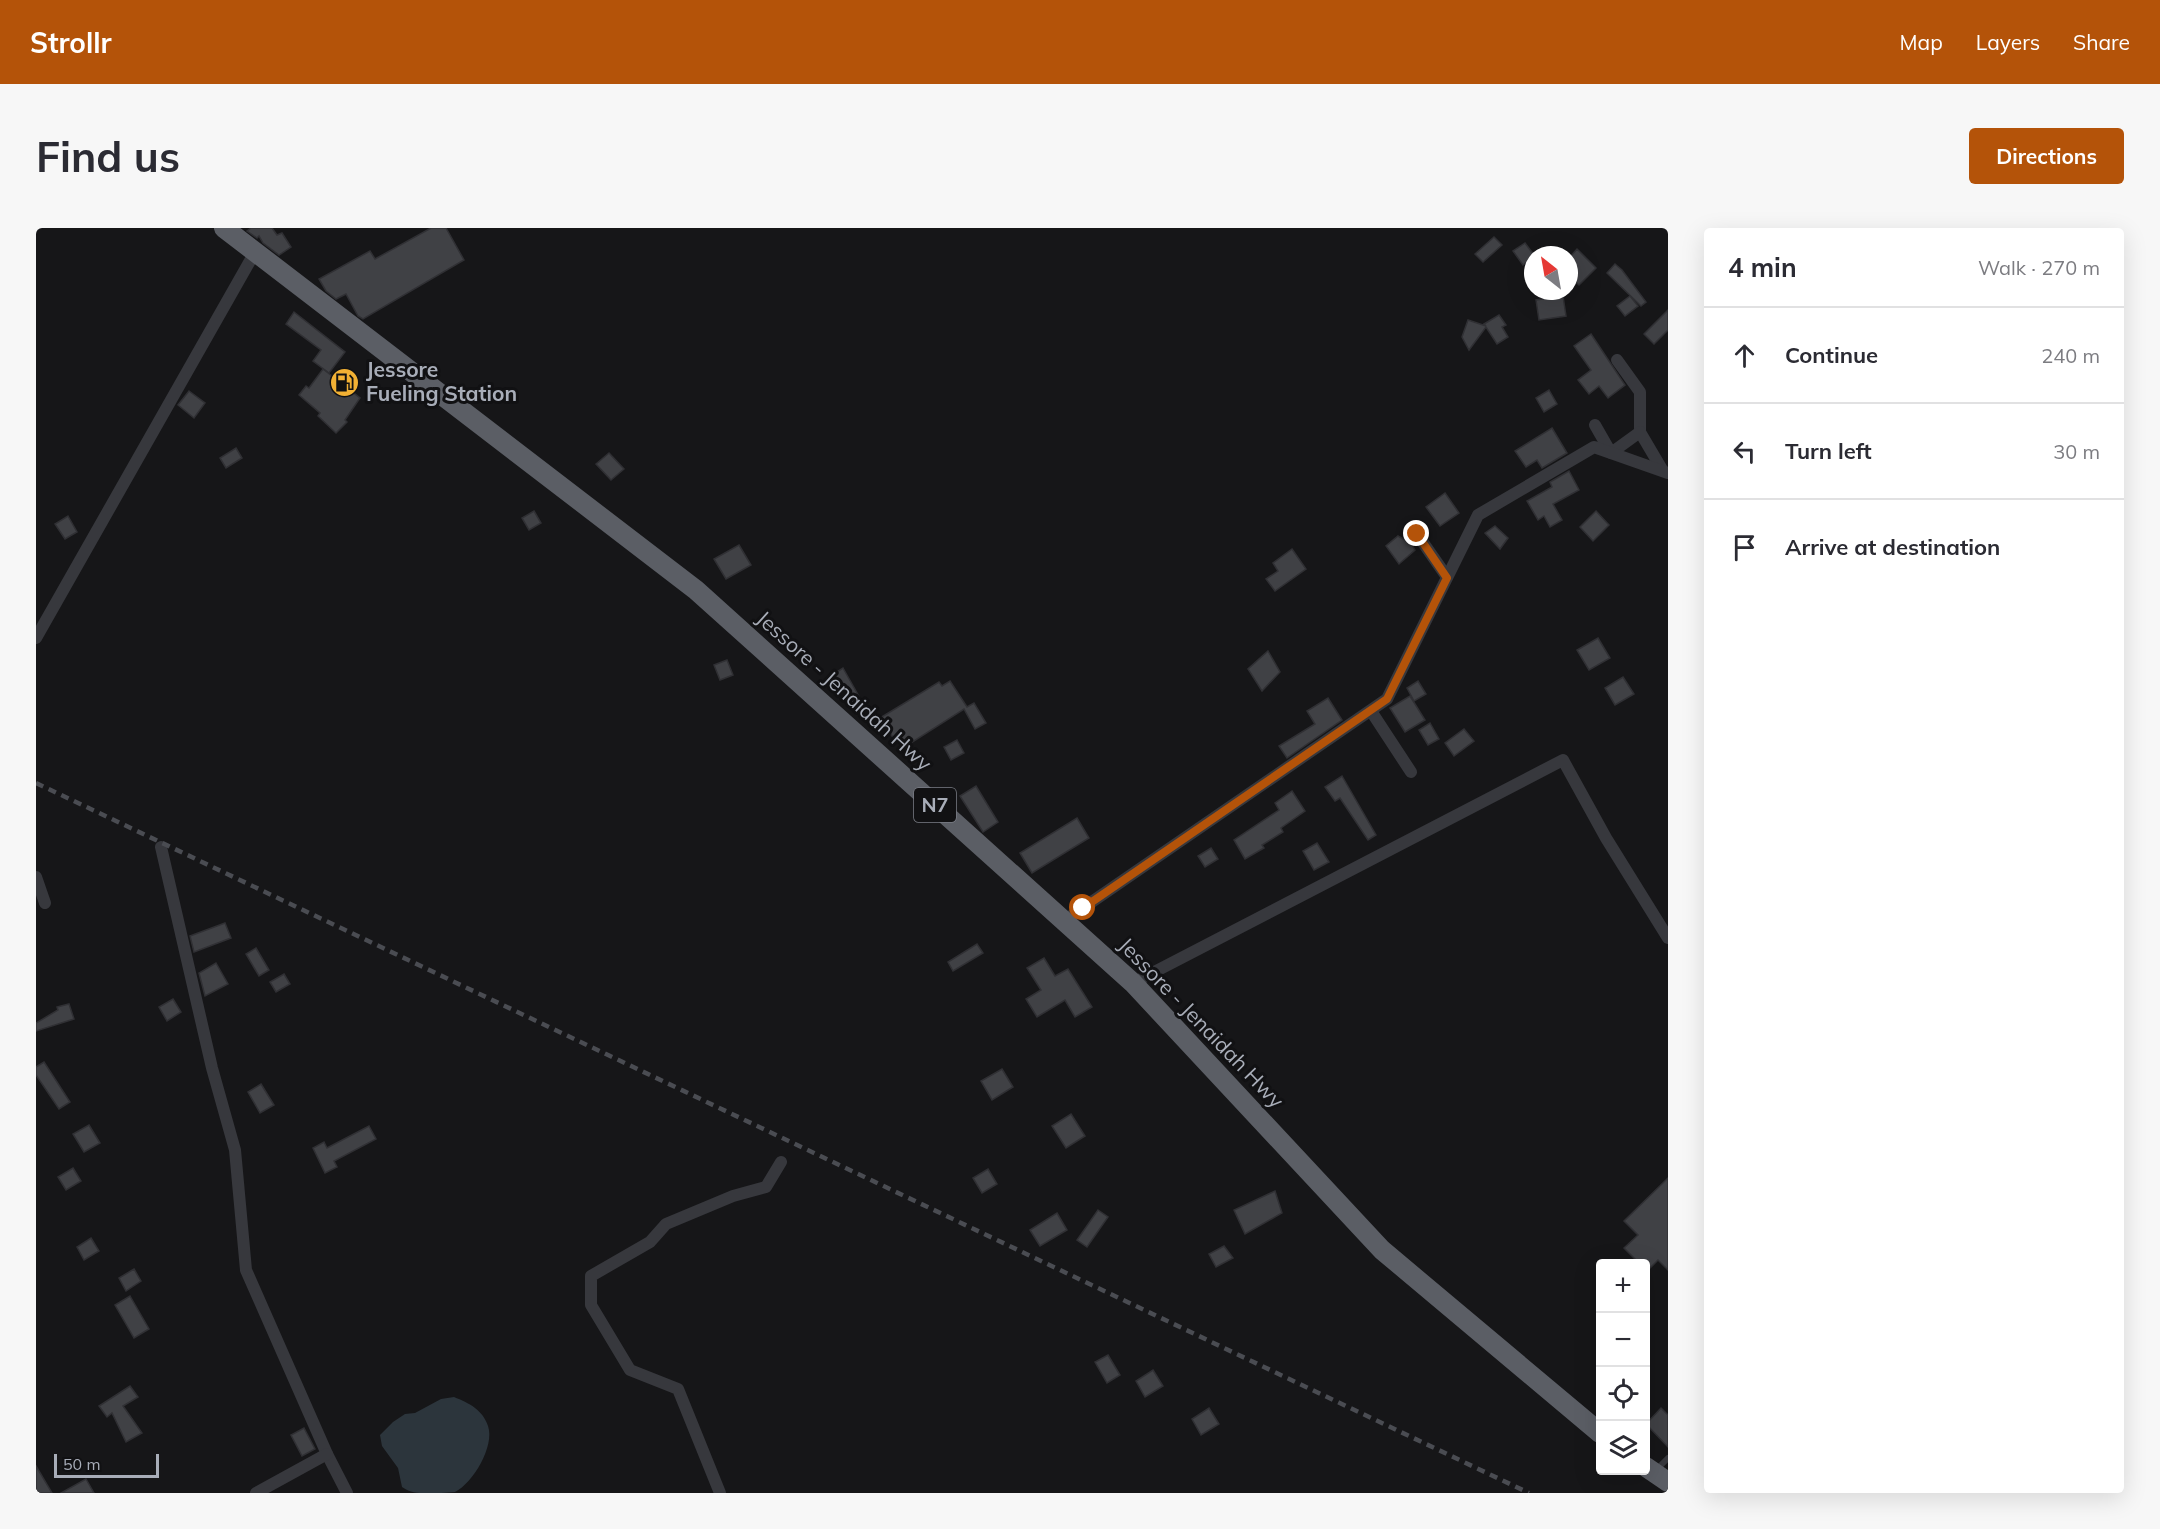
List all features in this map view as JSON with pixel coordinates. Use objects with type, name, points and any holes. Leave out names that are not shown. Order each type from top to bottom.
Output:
[{"type":"highway","name":"Jessore - Jenaidah Hwy","points":[[224,228],[696,590],[1133,983],[1382,1250],[1596,1430]]},
{"type":"street","points":[[36,638],[255,252]]},
{"type":"street","points":[[1617,360],[1641,392],[1640,432],[1666,472]]},
{"type":"street","points":[[1595,425],[1611,453]]},
{"type":"street","points":[[1611,453],[1640,432]]},
{"type":"street","points":[[1064,921],[1387,699],[1478,515],[1594,447],[1666,472]]},
{"type":"street","points":[[1417,534],[1447,578]]},
{"type":"street","points":[[1371,711],[1411,772]]},
{"type":"street","points":[[1133,983],[1563,760],[1606,838],[1668,938]]},
{"type":"street","points":[[161,847],[212,1068],[235,1150],[246,1270],[327,1454],[347,1493]]},
{"type":"street","points":[[36,877],[45,903]]},
{"type":"street","points":[[720,1493],[678,1389],[630,1370],[591,1305],[591,1276],[650,1242],[666,1224],[733,1196],[766,1187],[781,1162]]},
{"type":"street","points":[[256,1493],[327,1454]]},
{"type":"lane","points":[[1656,1474],[1668,1458]]},
{"type":"shaded area","points":[[454,1397],[479,1411],[486,1420],[488,1443],[481,1463],[469,1481],[455,1492],[411,1492],[402,1487],[398,1468],[382,1446],[380,1435],[405,1414],[415,1413],[441,1399]]},
{"type":"building","points":[[251,228],[272,228],[277,235],[282,233],[291,247],[279,255],[263,243],[259,236],[257,238],[247,231]]},
{"type":"building","points":[[431,228],[446,228],[464,260],[363,319],[358,316],[346,294],[336,299],[326,291],[319,279],[370,251],[375,259]]},
{"type":"building","points":[[1494,237],[1502,245],[1483,262],[1475,254]]},
{"type":"building","points":[[1525,243],[1527,246],[1524,246],[1524,264],[1523,265],[1513,251]]},
{"type":"building","points":[[1578,250],[1596,268],[1578,284]]},
{"type":"building","points":[[1615,264],[1646,302],[1641,306],[1607,273]]},
{"type":"building","points":[[1630,296],[1638,306],[1625,316],[1617,306]]},
{"type":"building","points":[[1536,300],[1564,300],[1566,316],[1539,320]]},
{"type":"building","points":[[1668,310],[1668,330],[1654,344],[1644,334]]},
{"type":"building","points":[[294,312],[345,352],[329,373],[313,361],[321,350],[286,324]]},
{"type":"building","points":[[1499,315],[1506,325],[1502,327],[1508,337],[1497,344],[1486,327],[1469,350],[1462,337],[1468,320],[1486,326],[1484,324]]},
{"type":"building","points":[[1591,334],[1625,385],[1608,398],[1599,386],[1589,394],[1578,380],[1591,370],[1574,346]]},
{"type":"building","points":[[323,369],[360,398],[345,420],[347,422],[336,433],[318,416],[320,413],[299,395],[306,386],[309,388]]},
{"type":"building","points":[[1549,390],[1557,404],[1544,412],[1536,398]]},
{"type":"building","points":[[189,391],[205,403],[194,418],[178,405]]},
{"type":"building","points":[[1552,428],[1567,453],[1542,468],[1537,460],[1526,467],[1515,451]]},
{"type":"building","points":[[236,448],[242,458],[226,468],[220,458]]},
{"type":"building","points":[[609,453],[624,469],[611,480],[596,464]]},
{"type":"building","points":[[1569,471],[1579,490],[1553,504],[1562,520],[1550,527],[1544,516],[1538,520],[1527,501],[1552,487],[1550,482]]},
{"type":"building","points":[[1445,493],[1459,513],[1440,526],[1426,507]]},
{"type":"building","points":[[534,511],[541,523],[529,530],[522,518]]},
{"type":"building","points":[[1596,511],[1609,525],[1593,541],[1580,527]]},
{"type":"building","points":[[68,516],[77,532],[65,539],[55,524]]},
{"type":"building","points":[[1495,526],[1508,538],[1500,549],[1485,533]]},
{"type":"building","points":[[1398,536],[1411,543],[1415,550],[1399,564],[1386,546]]},
{"type":"building","points":[[739,545],[751,565],[726,579],[714,559]]},
{"type":"building","points":[[1292,549],[1306,569],[1275,591],[1266,579],[1278,571],[1273,563]]},
{"type":"building","points":[[1598,638],[1610,658],[1589,670],[1577,650]]},
{"type":"building","points":[[1268,651],[1280,672],[1262,691],[1248,669]]},
{"type":"building","points":[[727,660],[733,675],[720,680],[714,665]]},
{"type":"building","points":[[843,668],[861,700],[852,706],[832,675]]},
{"type":"building","points":[[1623,677],[1634,694],[1615,705],[1605,688]]},
{"type":"building","points":[[950,681],[967,707],[974,703],[986,723],[975,729],[964,709],[903,748],[898,740],[896,742],[880,718],[939,682],[942,686]]},
{"type":"building","points":[[1418,681],[1426,694],[1414,701],[1407,688]]},
{"type":"building","points":[[1410,696],[1425,720],[1405,732],[1390,708]]},
{"type":"building","points":[[1328,698],[1342,720],[1287,758],[1279,746],[1315,724],[1307,711]]},
{"type":"building","points":[[1430,723],[1439,739],[1428,745],[1419,730]]},
{"type":"building","points":[[1464,729],[1474,741],[1454,756],[1445,743]]},
{"type":"building","points":[[957,740],[964,753],[951,760],[944,747]]},
{"type":"building","points":[[1342,776],[1376,835],[1368,840],[1340,798],[1335,801],[1325,787]]},
{"type":"building","points":[[976,786],[998,822],[983,832],[960,796]]},
{"type":"building","points":[[1292,791],[1305,811],[1281,828],[1283,832],[1262,845],[1264,848],[1245,859],[1234,840],[1279,810],[1275,803]]},
{"type":"building","points":[[1077,818],[1089,838],[1032,873],[1020,853]]},
{"type":"building","points":[[1317,843],[1329,862],[1314,870],[1303,851]]},
{"type":"building","points":[[1211,848],[1218,859],[1205,867],[1198,856]]},
{"type":"building","points":[[225,923],[231,938],[194,952],[190,936]]},
{"type":"building","points":[[977,944],[983,953],[953,971],[948,962]]},
{"type":"building","points":[[256,948],[269,970],[259,976],[246,954]]},
{"type":"building","points":[[1044,958],[1055,976],[1068,969],[1092,1007],[1075,1017],[1065,1000],[1037,1017],[1026,999],[1041,990],[1027,968]]},
{"type":"building","points":[[216,963],[228,984],[205,996],[199,973]]},
{"type":"building","points":[[284,974],[290,984],[276,992],[270,982]]},
{"type":"building","points":[[173,999],[181,1012],[167,1021],[159,1007]]},
{"type":"building","points":[[69,1004],[74,1019],[36,1031],[36,1023],[58,1010],[57,1007]]},
{"type":"building","points":[[44,1062],[70,1102],[59,1109],[36,1075],[36,1067]]},
{"type":"building","points":[[1002,1069],[1013,1087],[992,1100],[981,1081]]},
{"type":"building","points":[[261,1084],[274,1105],[260,1113],[248,1092]]},
{"type":"building","points":[[1071,1114],[1085,1136],[1066,1148],[1052,1126]]},
{"type":"building","points":[[89,1125],[100,1143],[84,1152],[73,1134]]},
{"type":"building","points":[[369,1126],[376,1139],[334,1161],[337,1167],[325,1173],[313,1148],[324,1142],[327,1148]]},
{"type":"building","points":[[73,1168],[81,1181],[66,1190],[58,1177]]},
{"type":"building","points":[[988,1169],[997,1184],[982,1193],[973,1178]]},
{"type":"building","points":[[1668,1178],[1668,1270],[1658,1260],[1650,1268],[1650,1259],[1635,1259],[1624,1248],[1638,1235],[1624,1221]]},
{"type":"building","points":[[1275,1191],[1282,1213],[1245,1234],[1234,1210]]},
{"type":"building","points":[[1098,1210],[1108,1217],[1087,1247],[1077,1240]]},
{"type":"building","points":[[1057,1213],[1067,1230],[1040,1246],[1030,1230]]},
{"type":"building","points":[[91,1238],[99,1251],[84,1260],[77,1247]]},
{"type":"building","points":[[1224,1246],[1233,1258],[1216,1267],[1209,1254]]},
{"type":"building","points":[[134,1269],[141,1281],[126,1291],[119,1278]]},
{"type":"building","points":[[130,1296],[149,1329],[134,1338],[115,1305]]},
{"type":"building","points":[[1108,1355],[1120,1375],[1107,1383],[1095,1362]]},
{"type":"building","points":[[1153,1370],[1163,1386],[1145,1397],[1136,1381]]},
{"type":"building","points":[[130,1386],[138,1397],[123,1406],[142,1433],[126,1442],[112,1413],[107,1417],[99,1406]]},
{"type":"building","points":[[1209,1408],[1219,1424],[1201,1435],[1192,1419]]},
{"type":"building","points":[[1661,1408],[1668,1415],[1668,1447],[1650,1428],[1650,1420]]},
{"type":"building","points":[[304,1428],[315,1449],[302,1456],[291,1435]]},
{"type":"building","points":[[36,1466],[52,1493],[36,1493]]},
{"type":"building","points":[[86,1479],[94,1493],[61,1493]]},
{"type":"railway","points":[[36,783],[1529,1493]]},
{"type":"place","name":"Jessore Fueling Station","points":[[345,382]]},
{"type":"route","points":[[1083,908],[1387,699],[1447,578],[1417,534]]}]
